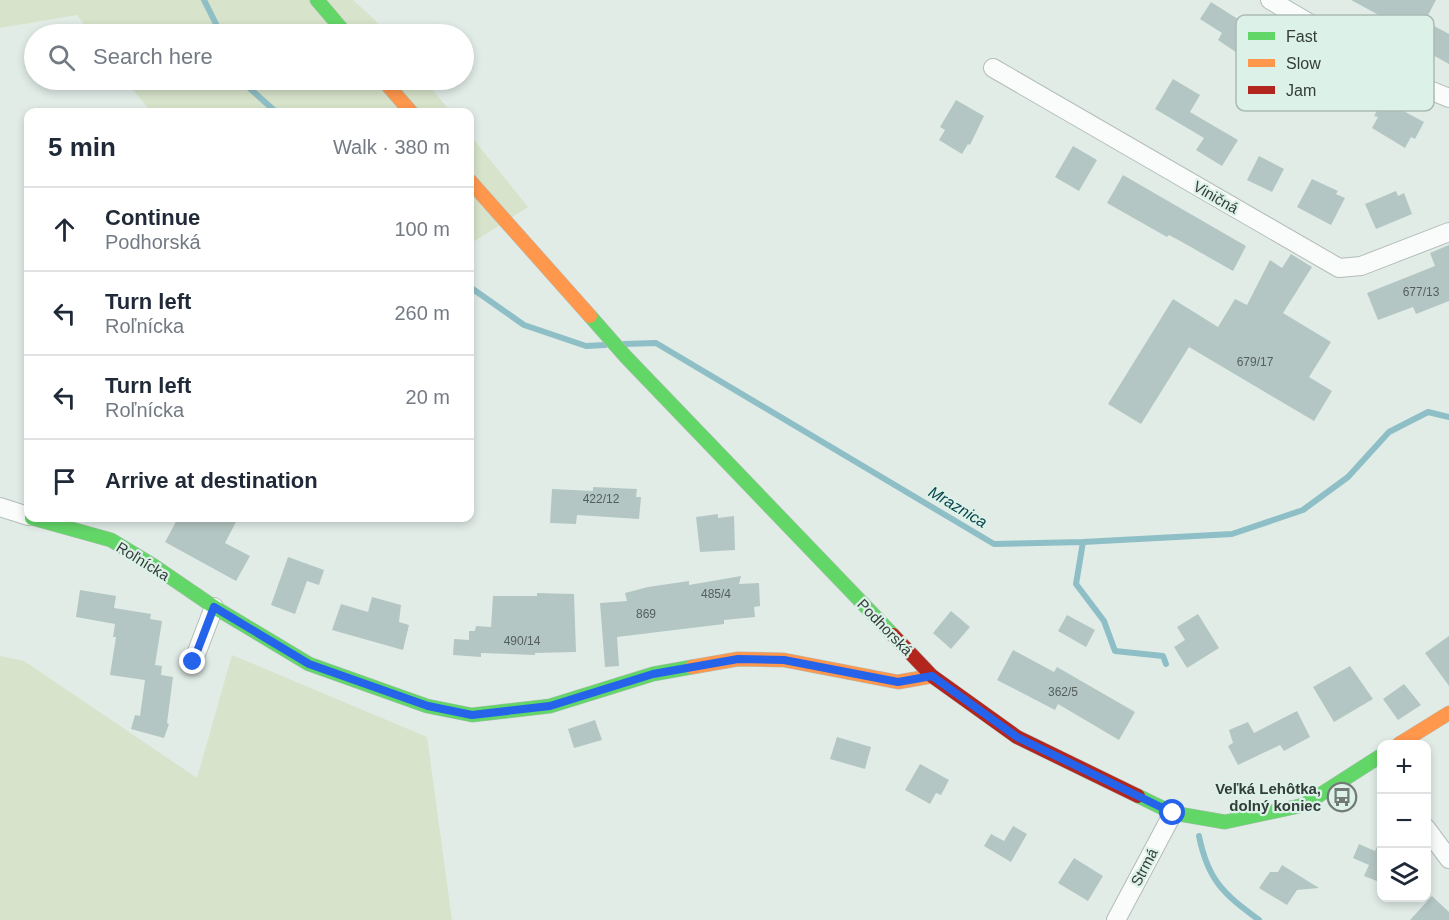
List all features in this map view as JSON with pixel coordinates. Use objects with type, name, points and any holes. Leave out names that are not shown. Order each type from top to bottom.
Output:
[{"type":"street","points":[[317,0],[337,24]]},
{"type":"street","points":[[1270,0],[1296,15]]},
{"type":"street","name":"Viničná","points":[[993,68],[1339,268],[1361,266],[1449,232]]},
{"type":"street","points":[[392,90],[408,108]]},
{"type":"street","points":[[1434,92],[1449,98]]},
{"type":"street","name":"Podhorská","points":[[474,186],[626,357],[932,676],[1017,737],[1173,813],[1225,822],[1304,805],[1377,763]]},
{"type":"street","name":"Roľnícka","points":[[0,507],[24,515]]},
{"type":"street","name":"Roľnícka","points":[[48,522],[111,540],[214,607],[309,664],[428,706],[472,715],[550,706],[653,674],[738,659],[784,660],[898,682],[932,676]]},
{"type":"street","points":[[193,662],[214,607]]},
{"type":"street","points":[[1405,740],[1449,713]]},
{"type":"street","name":"Strmá","points":[[1116,920],[1173,813]]},
{"type":"street","points":[[1431,835],[1449,859]]},
{"type":"green space","points":[[0,0],[353,0],[378,24],[84,24],[77,15],[0,28]]},
{"type":"green space","points":[[133,90],[432,90],[448,108],[148,108]]},
{"type":"green space","points":[[474,140],[528,207],[474,241]]},
{"type":"green space","points":[[232,655],[427,737],[452,920],[0,920],[0,656],[24,661],[197,778]]},
{"type":"building","points":[[1351,0],[1436,0],[1428,15],[1377,14]]},
{"type":"building","points":[[1211,2],[1236,18],[1236,52],[1218,40],[1222,33],[1200,19]]},
{"type":"building","points":[[1434,26],[1449,34],[1449,64],[1434,56]]},
{"type":"building","points":[[1173,79],[1200,95],[1190,112],[1238,140],[1222,166],[1196,150],[1204,138],[1155,109]]},
{"type":"building","points":[[956,100],[984,116],[970,145],[968,144],[962,154],[939,140],[945,130],[940,127]]},
{"type":"building","points":[[1377,111],[1404,111],[1424,122],[1415,139],[1411,137],[1405,148],[1372,128],[1378,117],[1374,116]]},
{"type":"building","points":[[1073,146],[1097,160],[1079,191],[1055,177]]},
{"type":"building","points":[[1259,156],[1284,169],[1272,192],[1247,180]]},
{"type":"building","points":[[1123,175],[1246,246],[1233,271],[1107,203]]},
{"type":"building","points":[[1312,179],[1338,191],[1336,194],[1345,198],[1331,225],[1297,207]]},
{"type":"building","points":[[1396,191],[1398,196],[1404,193],[1412,214],[1376,229],[1365,204]]},
{"type":"building","points":[[1449,245],[1449,301],[1416,314],[1413,307],[1378,320],[1367,293],[1435,266],[1430,253]]},
{"type":"building","points":[[1291,254],[1312,267],[1283,313],[1331,342],[1309,377],[1332,391],[1314,421],[1189,347],[1141,424],[1108,404],[1173,299],[1218,327],[1235,299],[1247,305],[1270,260],[1282,268]]},
{"type":"building","points":[[593,487],[637,489],[636,497],[641,497],[639,519],[577,515],[576,524],[550,523],[552,489],[593,491]]},
{"type":"building","points":[[718,514],[718,518],[734,516],[735,550],[700,552],[696,517]]},
{"type":"building","points":[[176,522],[236,522],[225,543],[250,556],[236,581],[165,542]]},
{"type":"building","points":[[288,557],[324,570],[319,585],[307,581],[295,614],[271,605]]},
{"type":"building","points":[[741,576],[739,584],[759,583],[760,606],[754,607],[755,617],[724,620],[724,624],[617,637],[619,666],[605,667],[600,603],[627,601],[625,593],[648,587],[689,581],[689,585]]},
{"type":"building","points":[[80,590],[116,596],[114,608],[151,614],[150,619],[162,621],[155,665],[162,666],[161,675],[173,677],[167,723],[169,724],[164,738],[131,729],[135,715],[140,716],[145,680],[110,675],[116,637],[113,637],[115,624],[76,617]]},
{"type":"building","points":[[537,593],[574,594],[576,652],[535,653],[535,655],[481,653],[481,657],[453,655],[454,639],[469,640],[469,631],[475,631],[476,626],[491,627],[493,596],[537,596]]},
{"type":"building","points":[[372,597],[401,605],[399,622],[409,625],[403,650],[332,630],[341,604],[368,612]]},
{"type":"building","points":[[951,611],[970,627],[951,649],[933,633]]},
{"type":"building","points":[[1198,614],[1219,648],[1187,668],[1174,647],[1185,640],[1177,627]]},
{"type":"building","points":[[1067,615],[1095,630],[1086,647],[1058,631]]},
{"type":"building","points":[[1449,636],[1449,686],[1425,653]]},
{"type":"building","points":[[1013,650],[1054,672],[1057,667],[1135,712],[1119,740],[1058,704],[1055,710],[997,680]]},
{"type":"building","points":[[1350,666],[1373,699],[1334,722],[1313,687]]},
{"type":"building","points":[[1404,684],[1421,705],[1398,720],[1383,699]]},
{"type":"building","points":[[1297,711],[1310,737],[1284,751],[1280,745],[1238,765],[1228,746],[1233,743],[1229,730],[1248,722],[1254,733]]},
{"type":"building","points":[[595,720],[602,740],[574,748],[568,729]]},
{"type":"building","points":[[837,737],[871,747],[865,769],[830,759]]},
{"type":"building","points":[[920,764],[949,780],[941,795],[936,793],[930,804],[905,790]]},
{"type":"building","points":[[1013,826],[1027,834],[1011,862],[984,846],[991,834],[1004,841]]},
{"type":"building","points":[[1359,844],[1375,851],[1377,847],[1377,881],[1364,876],[1369,865],[1353,858]]},
{"type":"building","points":[[1074,858],[1103,876],[1088,901],[1058,883]]},
{"type":"building","points":[[1282,865],[1319,888],[1297,890],[1287,905],[1259,888],[1270,872],[1278,872]]},
{"type":"building","points":[[1431,897],[1449,912],[1449,920],[1410,920],[1426,902],[1431,902]]},
{"type":"waterway","name":"Mraznica","points":[[204,0],[216,24]]},
{"type":"waterway","name":"Mraznica","points":[[252,90],[272,108]]},
{"type":"waterway","name":"Mraznica","points":[[474,290],[524,325],[586,346],[605,345]]},
{"type":"waterway","name":"Mraznica","points":[[624,344],[656,343],[994,544],[1232,534],[1303,510],[1348,477],[1389,432],[1428,412],[1449,417]]},
{"type":"waterway","points":[[1083,542],[1076,584],[1104,621],[1115,651],[1163,656],[1166,664]]},
{"type":"waterway","points":[[1199,836],[1207,864],[1219,885],[1259,920]]},
{"type":"traffic: fast","points":[[317,0],[337,24]]},
{"type":"traffic: fast","points":[[590,316],[626,357],[893,635]]},
{"type":"traffic: fast","points":[[46,522],[111,540],[214,607],[309,664],[427,706],[472,715],[550,706],[653,674],[692,667]]},
{"type":"traffic: fast","points":[[1138,796],[1173,813],[1225,822],[1304,805],[1377,758]]},
{"type":"traffic: slow","points":[[392,90],[408,108]]},
{"type":"traffic: slow","points":[[474,186],[590,316]]},
{"type":"traffic: slow","points":[[692,667],[738,659],[784,660],[898,682],[932,676]]},
{"type":"traffic: slow","points":[[1405,740],[1449,713]]},
{"type":"traffic: jam","points":[[893,635],[932,676],[1017,737],[1138,796]]},
{"type":"place","name":"Veľká Lehôtka, dolný koniec","points":[[1342,797]]},
{"type":"route","points":[[193,662],[214,607],[309,664],[428,706],[472,715],[550,706],[653,674],[738,659],[784,660],[898,682],[932,676],[1017,737],[1173,813]]}]
